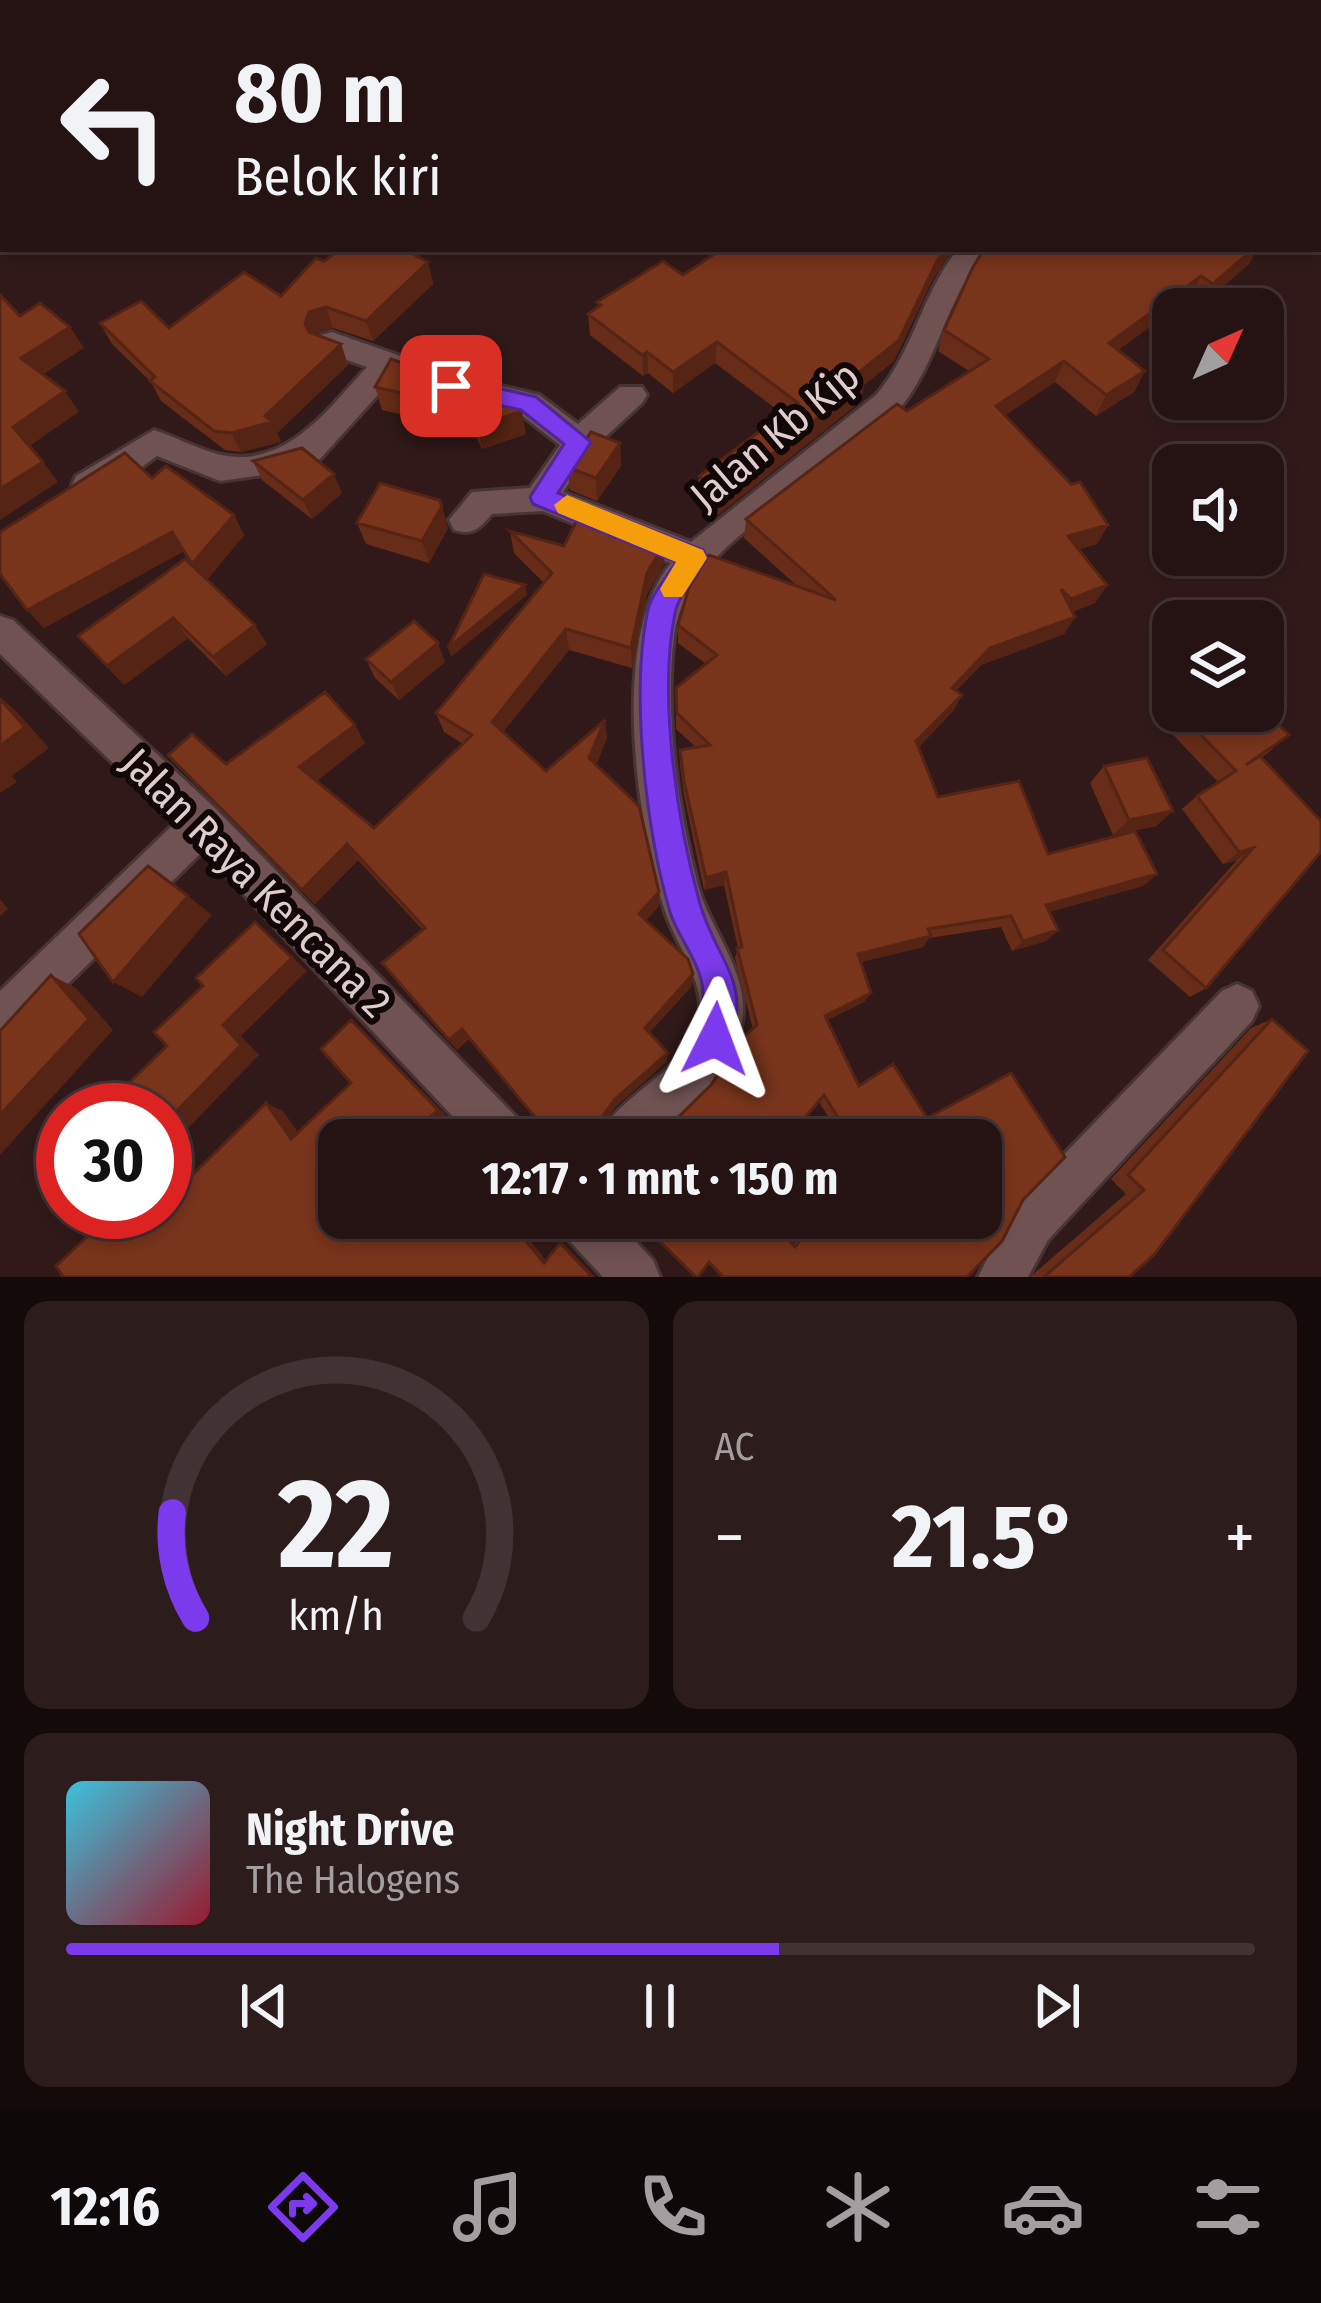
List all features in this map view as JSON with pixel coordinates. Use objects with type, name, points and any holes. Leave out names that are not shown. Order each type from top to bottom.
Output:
[{"type":"street","name":"Jalan Kb Kip","points":[[642,1119],[702,1060],[722,1016],[716,970],[686,914],[655,732],[654,677],[662,606],[694,558],[863,428],[888,403],[906,377],[944,291],[971,252]]},
{"type":"street","points":[[332,343],[451,386],[528,403],[579,442]]},
{"type":"street","points":[[67,499],[154,442],[220,468],[267,464],[310,450],[389,363]]},
{"type":"street","points":[[466,520],[484,501],[531,502],[542,497],[579,442],[631,395]]},
{"type":"street","points":[[542,497],[694,558]]},
{"type":"street","name":"Jalan Raya Kencana 2","points":[[0,631],[202,823],[487,1119]]},
{"type":"street","points":[[0,1021],[202,823]]},
{"type":"street","points":[[1002,1277],[1031,1223],[1237,1006]]},
{"type":"street","points":[[601,1239],[636,1277]]},
{"type":"building","points":[[337,252],[410,252],[428,262],[366,321],[326,307],[309,312],[305,324],[309,332],[341,344],[265,416],[272,422],[231,433],[214,431],[150,381],[155,377],[100,323],[141,301],[169,328],[244,272],[281,296],[316,258],[324,261]]},
{"type":"building","points":[[718,252],[943,252],[899,340],[856,375],[865,381],[720,495],[699,476],[798,403],[717,342],[673,372],[588,314],[601,305],[597,302],[663,261],[683,275]]},
{"type":"building","points":[[982,252],[1250,252],[1213,284],[1201,276],[1185,288],[1152,288],[1152,312],[1109,343],[1145,371],[1106,395],[1064,361],[996,406],[1071,484],[1080,482],[1108,525],[1068,536],[1107,585],[1071,599],[1061,589],[1075,617],[990,648],[952,688],[962,695],[916,741],[938,797],[1019,781],[1048,854],[1135,831],[1157,874],[1046,905],[1058,930],[1023,941],[1011,916],[928,929],[931,936],[858,954],[871,993],[825,1016],[859,1086],[893,1064],[927,1118],[1011,1073],[1065,1157],[1023,1200],[1002,1241],[967,1277],[723,1277],[709,1262],[696,1277],[657,1239],[787,1239],[795,1247],[801,1239],[1002,1239],[1002,1119],[839,1119],[824,1095],[804,1119],[676,1119],[711,1085],[741,1039],[757,1025],[737,948],[742,947],[726,872],[706,878],[684,781],[680,750],[710,745],[677,713],[676,688],[717,655],[678,625],[689,587],[709,555],[836,600],[746,519],[897,404],[907,411],[989,359],[944,330]]},
{"type":"building","points":[[0,295],[20,316],[40,303],[70,327],[21,358],[65,391],[13,427],[43,462],[0,489]]},
{"type":"building","points":[[391,359],[436,375],[424,398],[375,387]]},
{"type":"building","points":[[484,387],[513,394],[522,411],[477,426],[461,394]]},
{"type":"building","points":[[591,432],[620,443],[596,478],[567,467]]},
{"type":"building","points":[[302,448],[334,474],[303,500],[253,461]]},
{"type":"building","points":[[125,453],[152,478],[166,466],[234,515],[192,564],[172,532],[27,610],[0,574],[0,532]]},
{"type":"building","points":[[380,483],[439,500],[442,506],[422,541],[357,523]]},
{"type":"building","points":[[582,510],[665,543],[647,573],[631,648],[566,629],[492,722],[546,771],[605,720],[589,758],[639,806],[659,892],[639,914],[688,959],[693,974],[645,1028],[668,1053],[615,1099],[600,1119],[537,1119],[462,1029],[449,1040],[382,963],[425,928],[347,844],[302,890],[168,755],[192,734],[226,764],[325,692],[355,725],[299,767],[374,828],[472,735],[436,713],[552,573],[510,531],[564,546]]},
{"type":"building","points":[[185,559],[255,625],[213,657],[173,618],[107,666],[78,636]]},
{"type":"building","points":[[484,574],[525,585],[448,648]]},
{"type":"building","points":[[414,621],[438,643],[391,682],[366,659]]},
{"type":"building","points":[[0,699],[25,727],[0,746]]},
{"type":"building","points":[[1284,730],[1289,735],[1246,765],[1260,756],[1321,821],[1321,852],[1206,988],[1163,950],[1253,848],[1239,852],[1197,796],[1236,771],[1198,732]]},
{"type":"building","points":[[1147,758],[1173,811],[1129,820],[1104,766]]},
{"type":"building","points":[[148,866],[188,896],[113,982],[79,934]]},
{"type":"building","points":[[255,922],[292,958],[223,1025],[241,1045],[192,1095],[192,1083],[129,1083],[167,1046],[154,1032],[203,986],[196,978]]},
{"type":"building","points":[[51,975],[89,1019],[0,1115],[0,1031]]},
{"type":"building","points":[[1272,1019],[1308,1051],[1154,1255],[1129,1277],[1044,1277],[1144,1190],[1128,1175]]},
{"type":"building","points":[[351,1020],[438,1110],[428,1119],[318,1119],[318,1239],[524,1239],[544,1263],[560,1243],[592,1277],[63,1277],[56,1266],[84,1239],[192,1239],[192,1175],[266,1103],[291,1139],[351,1083],[321,1049]]},
{"type":"slow traffic","points":[[567,505],[694,558],[673,589]]},
{"type":"route","points":[[451,386],[528,403],[579,442],[542,497],[694,558],[662,606],[653,694],[672,848],[686,914],[716,970],[722,1016],[715,1039]]}]
